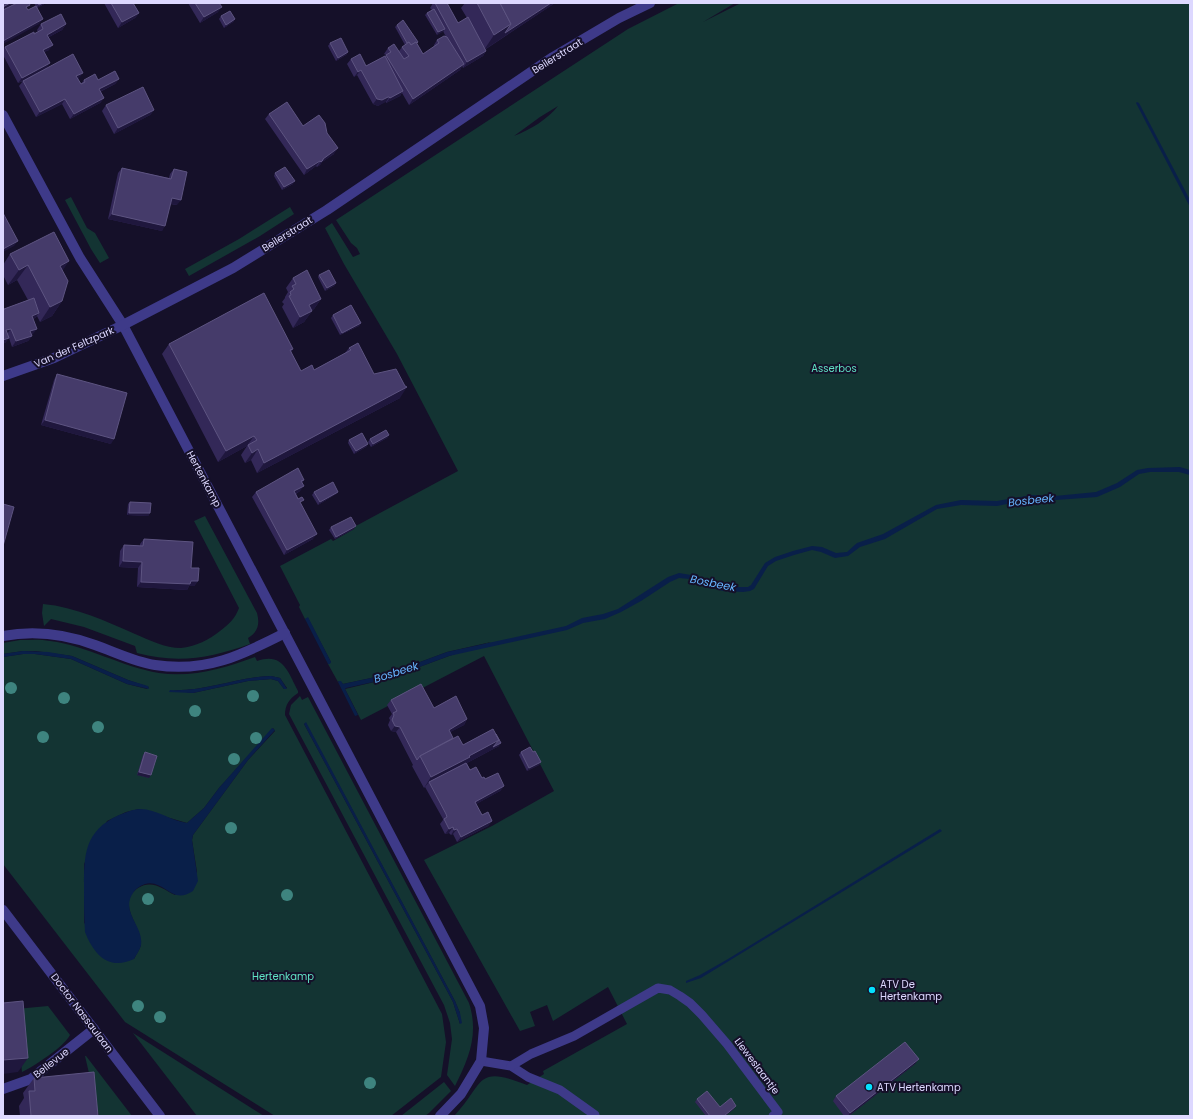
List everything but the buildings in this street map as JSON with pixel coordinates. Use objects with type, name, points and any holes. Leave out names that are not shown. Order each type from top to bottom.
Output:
[{"type":"street","name":"Beilerstraat","points":[[123,325],[233,268],[327,210],[554,57],[619,18],[650,3]]},
{"type":"street","points":[[3,115],[80,258],[123,325]]},
{"type":"street","name":"Van der Feltzpark","points":[[3,376],[54,358],[123,325]]},
{"type":"street","name":"Hertenkamp","points":[[123,325],[480,1006],[484,1028],[481,1062],[461,1094],[440,1116]]},
{"type":"street","points":[[3,636],[28,632],[57,634],[84,641],[155,665],[180,667],[225,661],[285,634]]},
{"type":"street","name":"Doctor Nassaulaan","points":[[3,910],[160,1116]]},
{"type":"street","name":"Bellevue","points":[[3,1089],[31,1079],[94,1029]]},
{"type":"lane","name":"Lieweslaantje","points":[[511,1066],[531,1054],[574,1036],[658,988],[670,990],[690,1003],[727,1044],[778,1112],[773,1116]]},
{"type":"lane","points":[[481,1062],[511,1066],[528,1077],[560,1090],[595,1115]]},
{"type":"green space","name":"Asserbos","points":[[679,3],[735,3],[703,22],[741,3],[1190,3],[1190,1116],[454,1116],[482,1081],[489,1077],[498,1076],[527,1085],[544,1074],[543,1071],[627,1024],[608,987],[553,1021],[547,1005],[530,1012],[535,1026],[520,1031],[424,860],[492,826],[554,791],[484,656],[361,720],[345,689],[387,679],[491,642],[447,652],[385,675],[343,684],[339,681],[338,682],[328,664],[331,662],[308,618],[305,619],[299,607],[300,605],[280,566],[331,539],[333,541],[354,529],[354,527],[458,471],[397,354],[344,264],[325,228],[332,223],[353,257],[360,254],[336,220],[628,29]],"holes":[[[558,106],[538,124],[514,136]]]},
{"type":"green space","points":[[71,197],[87,228],[95,233],[109,258],[100,263],[65,200]]},
{"type":"green space","points":[[290,207],[294,214],[260,236],[189,276],[185,269],[239,239]]},
{"type":"green space","points":[[205,516],[257,613],[258,624],[254,633],[248,638],[250,644],[208,656],[180,659],[166,658],[137,653],[135,646],[84,627],[51,619],[44,626],[42,613],[43,604],[79,611],[169,647],[181,648],[192,646],[207,640],[216,634],[231,621],[239,608],[194,521]]},
{"type":"green space","name":"Hertenkamp","points":[[20,640],[46,640],[78,647],[145,670],[171,674],[208,671],[255,657],[257,661],[273,659],[284,666],[298,691],[298,693],[288,702],[285,715],[442,1014],[446,1042],[441,1077],[391,1116],[275,1116],[125,1022],[3,864],[3,657],[35,654],[71,659],[127,684],[147,689],[149,687],[128,680],[72,656],[36,651],[3,654],[3,643]],"holes":[[[271,676],[280,678],[287,688],[284,689],[278,681],[271,679],[248,681],[193,693],[170,690],[196,689],[246,679]],[[273,728],[275,731],[248,760],[193,835],[192,840],[197,872],[175,895],[162,888],[148,884],[138,888],[132,894],[129,901],[129,908],[138,930],[141,945],[134,959],[84,923],[84,864],[107,821],[126,812],[139,809],[187,823],[204,808],[219,788]]]},
{"type":"green space","points":[[300,696],[302,700],[308,697],[469,1003],[472,1014],[473,1036],[468,1056],[455,1086],[447,1075],[452,1039],[450,1023],[444,1005],[289,714],[291,705]],"holes":[[[306,723],[455,1001],[460,1013],[460,1024],[453,1002],[304,724]]]},
{"type":"green space","points":[[48,1006],[70,1035],[62,1045],[41,1061],[22,1072],[16,1009]]},
{"type":"green space","points":[[133,1033],[264,1116],[197,1116]]},
{"type":"green space","points":[[86,1056],[132,1116],[99,1116]]},
{"type":"green space","points":[[444,1082],[451,1091],[429,1113],[425,1116],[401,1116]]},
{"type":"water","points":[[1136,103],[1139,103],[1190,200],[1190,207]]},
{"type":"water","name":"Bosbeek","points":[[1180,467],[1190,470],[1190,475],[1179,472],[1150,472],[1139,474],[1120,487],[1097,497],[1056,500],[1031,499],[997,506],[961,505],[937,509],[885,539],[860,547],[848,556],[835,558],[812,550],[776,561],[768,566],[754,589],[750,591],[723,591],[702,585],[690,579],[679,578],[670,582],[641,601],[605,619],[583,623],[567,630],[449,656],[387,679],[346,688],[345,689],[358,715],[355,716],[338,682],[341,681],[343,684],[385,675],[447,652],[566,626],[582,618],[603,614],[618,609],[668,577],[679,573],[691,575],[724,587],[748,587],[751,585],[765,563],[775,557],[812,546],[822,547],[836,553],[847,552],[857,543],[883,534],[936,505],[961,500],[997,501],[1031,495],[1055,496],[1096,492],[1117,483],[1137,470],[1148,468]]},
{"type":"water","points":[[308,617],[331,662],[330,664],[328,664],[305,619]]},
{"type":"water","points":[[23,651],[48,652],[72,656],[128,680],[148,686],[149,689],[127,684],[71,659],[35,654],[3,657],[3,654]]},
{"type":"water","points":[[271,676],[280,678],[287,689],[284,689],[278,681],[271,679],[248,681],[193,693],[169,692],[170,690],[196,689],[246,679]]},
{"type":"water","points":[[306,722],[455,1001],[462,1023],[460,1024],[453,1002],[304,724]]},
{"type":"water","points":[[272,728],[275,730],[248,760],[193,835],[192,840],[198,881],[193,891],[179,896],[152,883],[138,887],[133,893],[129,906],[141,938],[139,951],[134,959],[125,962],[110,962],[104,959],[93,948],[85,932],[85,865],[88,845],[93,836],[107,821],[137,809],[152,811],[187,823],[204,808],[219,788]]},
{"type":"water","points":[[940,829],[942,831],[701,978],[686,983],[686,981],[728,959]]},
{"type":"place","name":"ATV De Hertenkamp","points":[[872,990]]},
{"type":"place","name":"ATV Hertenkamp","points":[[869,1087]]}]
